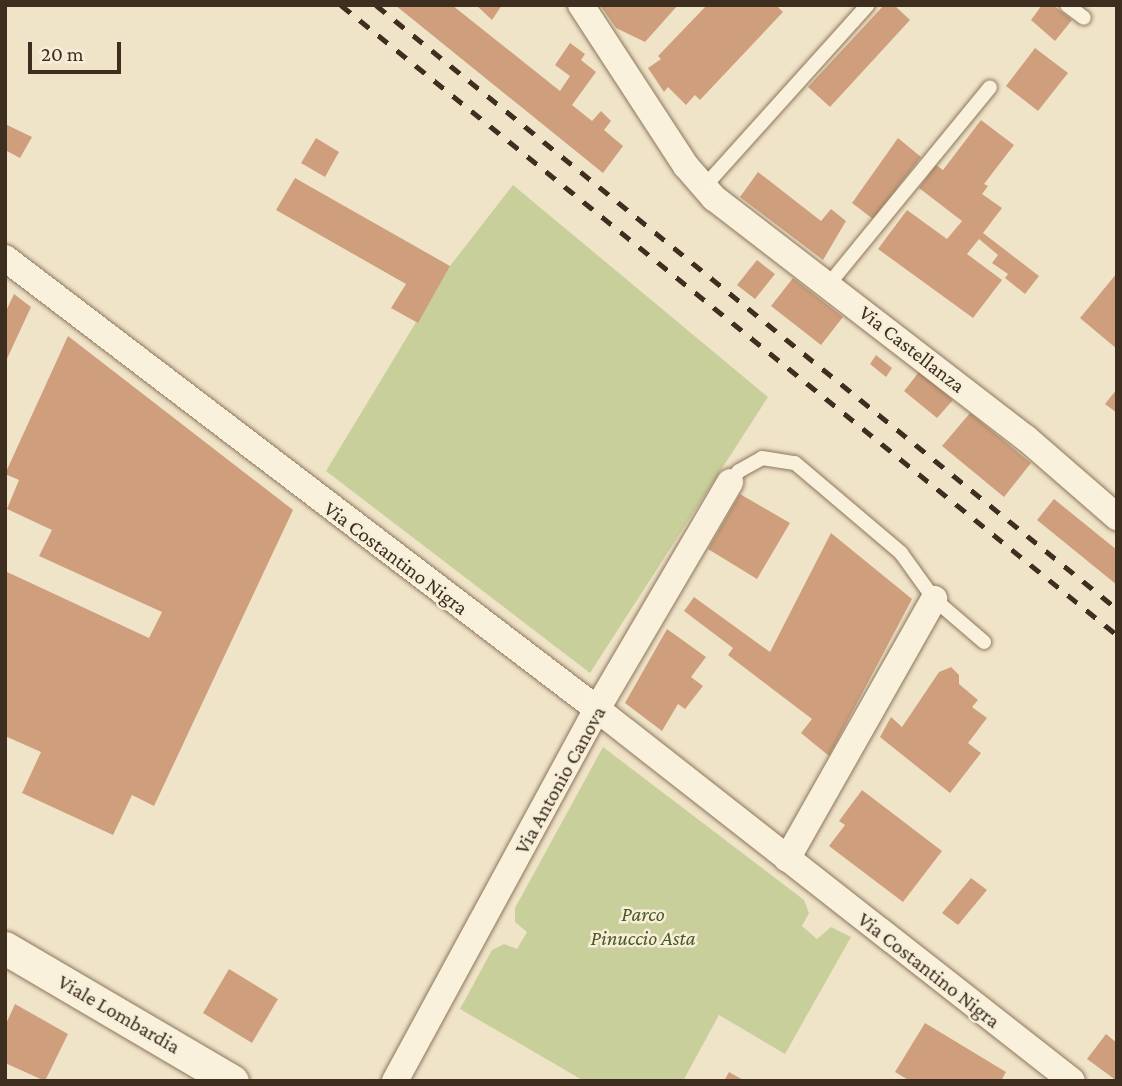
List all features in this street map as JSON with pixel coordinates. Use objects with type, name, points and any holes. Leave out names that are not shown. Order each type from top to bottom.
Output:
[{"type":"street","name":"Via Castellanza","points":[[581,5],[703,188],[1026,438],[1117,517]]},
{"type":"street","name":"Via Costantino Nigra","points":[[5,257],[597,709],[1072,1081]]},
{"type":"street","name":"Via Antonio Canova","points":[[396,1081],[597,709],[730,482]]},
{"type":"street","points":[[787,859],[934,599]]},
{"type":"street","name":"Viale Lombardia","points":[[5,948],[232,1081]]},
{"type":"lane","points":[[703,188],[868,5]]},
{"type":"lane","points":[[1067,5],[1084,18]]},
{"type":"lane","points":[[829,284],[990,87]]},
{"type":"lane","points":[[730,482],[739,471],[762,458],[795,463],[901,553],[934,599],[984,642]]},
{"type":"green space","points":[[513,185],[768,397],[590,673],[326,471],[450,266]]},
{"type":"green space","name":"Parco Pinuccio Asta","points":[[603,747],[804,900],[809,913],[802,926],[817,939],[831,927],[851,937],[785,1054],[719,1015],[683,1081],[584,1081],[460,1009],[492,950],[504,944],[517,949],[527,932],[515,922],[515,908]]},
{"type":"building","points":[[395,5],[452,5],[560,91],[570,76],[555,65],[570,43],[585,54],[581,60],[596,72],[572,105],[592,121],[601,111],[611,121],[604,130],[623,146],[603,173]]},
{"type":"building","points":[[476,5],[502,5],[492,20]]},
{"type":"building","points":[[600,5],[678,5],[645,42],[616,28]]},
{"type":"building","points":[[707,5],[776,5],[783,12],[700,100],[695,95],[686,105],[668,87],[664,92],[648,68],[661,59],[658,56]]},
{"type":"building","points":[[884,5],[894,5],[910,20],[830,107],[808,87]]},
{"type":"building","points":[[1042,5],[1053,5],[1072,20],[1055,41],[1031,20]]},
{"type":"building","points":[[1035,48],[1068,73],[1038,111],[1006,86]]},
{"type":"building","points":[[981,120],[1014,145],[984,184],[988,186],[982,194],[1002,208],[983,233],[1039,276],[1025,294],[1005,278],[1008,274],[992,263],[998,255],[979,239],[967,254],[1002,280],[973,318],[878,249],[907,210],[947,239],[962,221],[919,188],[936,165],[943,170]]},
{"type":"building","points":[[5,124],[32,137],[20,158],[5,150]]},
{"type":"building","points":[[316,138],[339,152],[325,177],[301,163]]},
{"type":"building","points":[[898,138],[921,157],[873,219],[852,203]]},
{"type":"building","points":[[758,172],[821,221],[831,209],[846,221],[823,260],[740,197]]},
{"type":"building","points":[[295,178],[450,266],[418,323],[391,308],[406,284],[276,210]]},
{"type":"building","points":[[757,260],[775,274],[755,299],[737,285]]},
{"type":"building","points":[[1117,273],[1117,349],[1080,318]]},
{"type":"building","points":[[793,278],[843,317],[821,345],[771,306]]},
{"type":"building","points":[[14,294],[31,307],[5,363],[5,313]]},
{"type":"building","points":[[68,336],[293,510],[154,806],[132,795],[113,835],[22,793],[41,752],[5,736],[5,571],[149,638],[162,612],[39,556],[52,530],[7,509],[19,480],[5,474]]},
{"type":"building","points":[[876,355],[892,368],[886,377],[870,364]]},
{"type":"building","points":[[919,372],[953,400],[937,418],[904,391]]},
{"type":"building","points":[[1117,389],[1117,413],[1105,404]]},
{"type":"building","points":[[970,413],[1031,463],[1004,497],[942,446]]},
{"type":"building","points":[[740,494],[790,523],[757,579],[708,549]]},
{"type":"building","points":[[1054,499],[1117,550],[1117,585],[1037,520]]},
{"type":"building","points":[[831,533],[912,599],[829,756],[801,733],[812,719],[728,655],[733,648],[684,611],[694,597],[770,652]]},
{"type":"building","points":[[667,629],[706,657],[691,677],[703,686],[685,709],[678,704],[662,731],[625,703]]},
{"type":"building","points":[[951,667],[959,675],[959,684],[978,700],[972,707],[987,718],[968,743],[981,753],[950,793],[880,737],[891,717],[902,727],[939,672]]},
{"type":"building","points":[[862,790],[942,851],[903,902],[829,846],[845,825],[839,821]]},
{"type":"building","points":[[971,878],[987,890],[958,925],[942,913]]},
{"type":"building","points":[[229,969],[278,999],[252,1043],[203,1013]]},
{"type":"building","points":[[15,1004],[68,1034],[45,1081],[5,1063],[5,1026]]},
{"type":"building","points":[[925,1023],[1006,1072],[1001,1081],[910,1081],[895,1072]]},
{"type":"building","points":[[1106,1034],[1117,1043],[1117,1081],[1087,1059]]},
{"type":"building","points":[[729,1072],[745,1081],[724,1081]]},
{"type":"railway","points":[[341,5],[1117,635]]},
{"type":"railway","points":[[376,5],[1117,609]]}]
